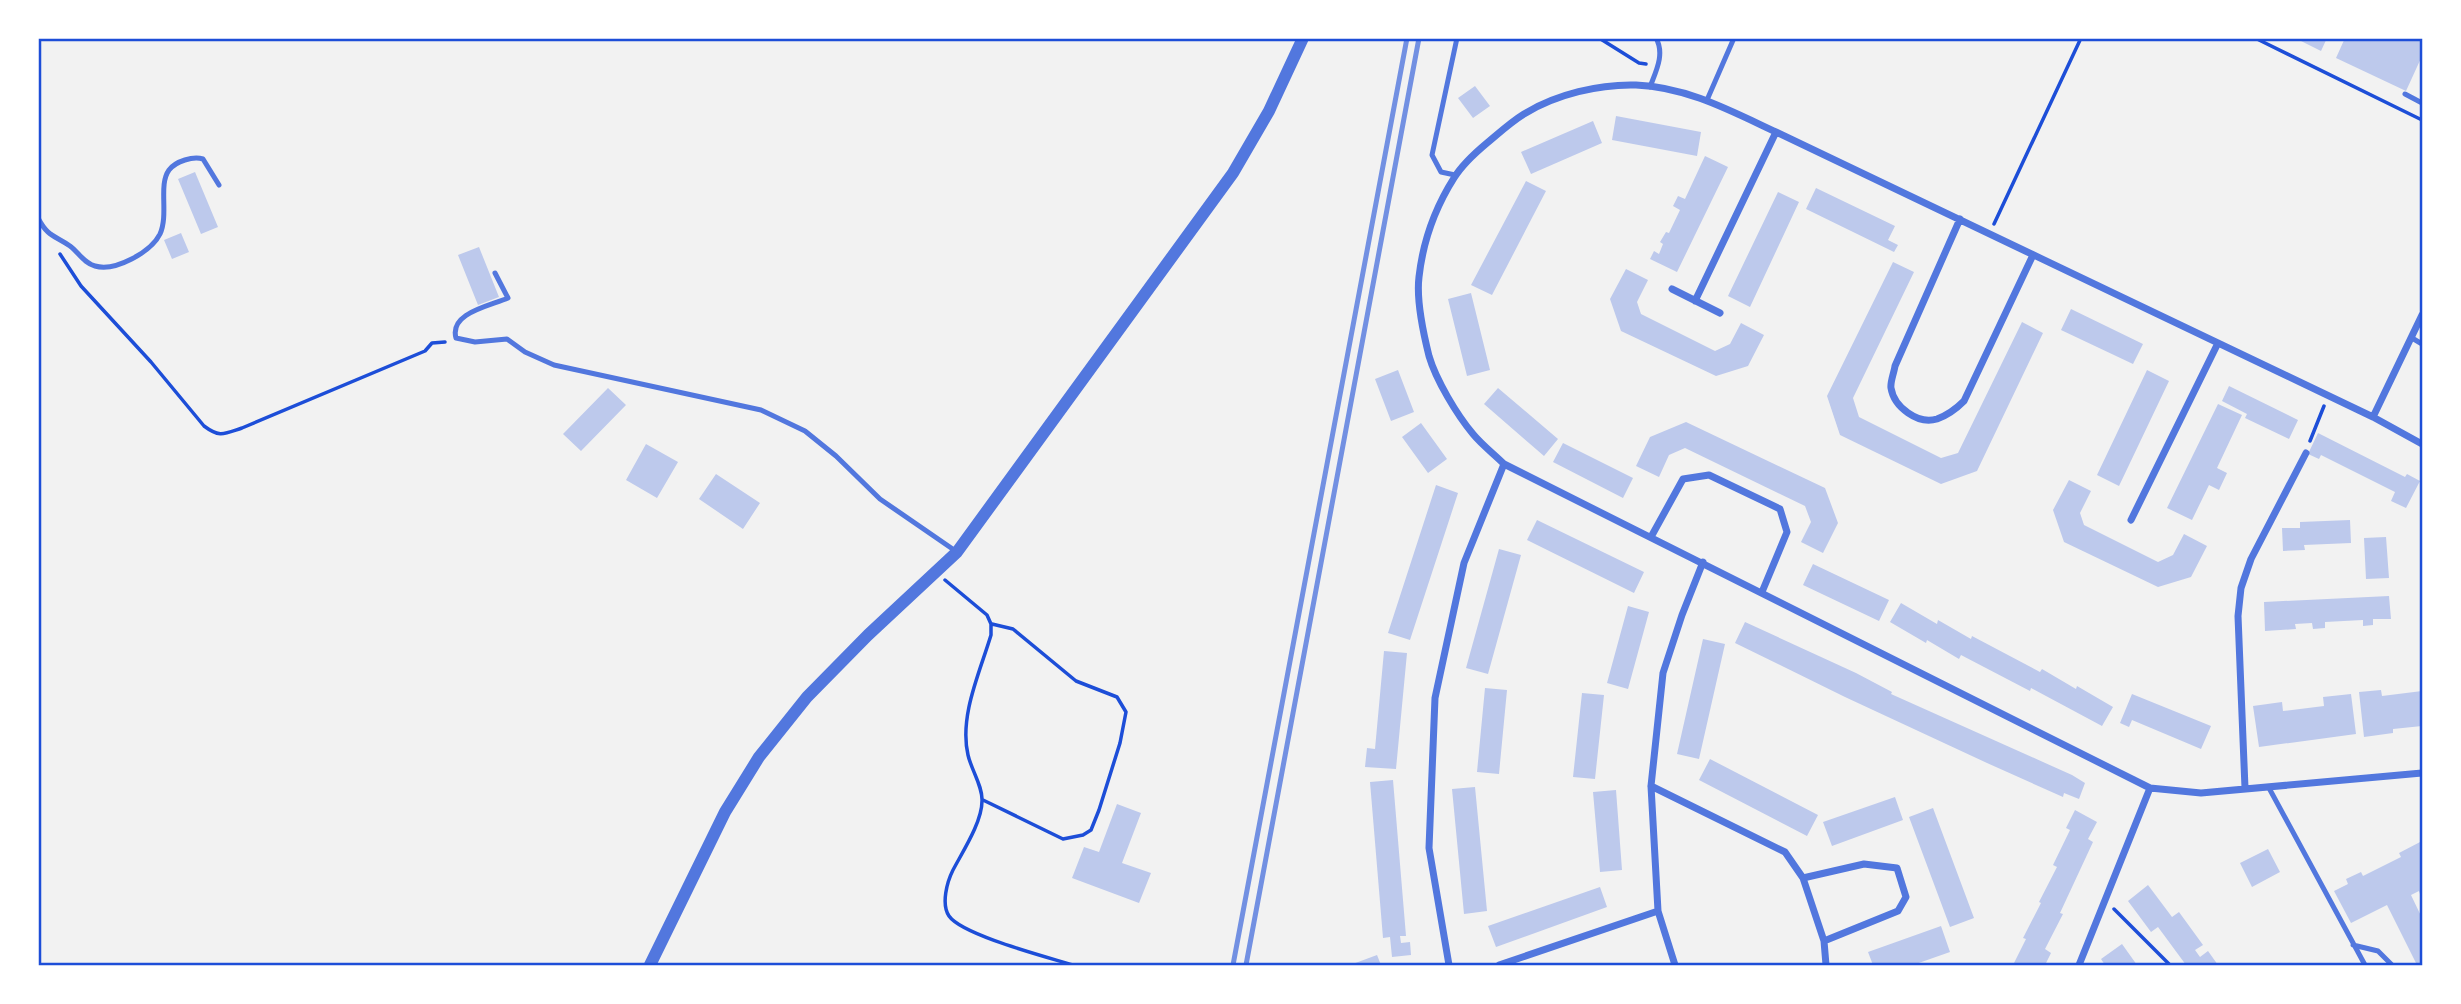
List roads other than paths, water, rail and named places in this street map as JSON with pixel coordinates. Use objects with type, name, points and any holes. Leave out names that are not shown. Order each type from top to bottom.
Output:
[{"type":"street","points":[[650,965],[724,812],[759,757],[816,688],[957,552],[1233,173],[1269,111],[1303,38]]},
{"type":"street","points":[[2423,444],[2373,417],[1776,132],[1707,100],[1672,89],[1600,87],[1525,113],[1477,152],[1455,175],[1436,209],[1425,242],[1419,280],[1422,318],[1430,358],[1449,399],[1473,434],[1504,464],[2150,788],[2201,793],[2423,773]]},
{"type":"street","points":[[1695,300],[1776,132]]},
{"type":"street","points":[[1960,219],[1895,366],[1891,387],[1897,405],[1914,416],[1933,421],[1951,413],[1965,401],[2033,255]]},
{"type":"street","points":[[1672,289],[1720,313]]},
{"type":"street","points":[[2373,417],[2423,315]]},
{"type":"street","points":[[2132,520],[2218,343]]},
{"type":"street","points":[[2245,788],[2238,616],[2241,588],[2251,559],[2306,453]]},
{"type":"street","points":[[1449,965],[1429,848],[1435,698],[1464,563],[1504,464]]},
{"type":"street","points":[[1651,537],[1683,479],[1709,475],[1780,509],[1787,532],[1762,592]]},
{"type":"street","points":[[1675,965],[1658,911],[1651,786],[1663,673],[1703,562]]},
{"type":"street","points":[[1651,786],[1785,852],[1804,878],[1824,941],[1826,965]]},
{"type":"street","points":[[2078,965],[2150,788]]},
{"type":"street","points":[[1804,878],[1864,864],[1897,868],[1906,897],[1898,911],[1824,941]]},
{"type":"street","points":[[1499,965],[1658,911]]},
{"type":"lane","points":[[1455,175],[1441,172],[1433,155],[1457,38]]},
{"type":"lane","points":[[1650,87],[1658,65],[1660,47],[1656,38]]},
{"type":"lane","points":[[1707,100],[1734,38]]},
{"type":"lane","points":[[2404,94],[2423,103]]},
{"type":"lane","points":[[38,218],[46,232],[72,247],[86,261],[97,267],[136,257],[159,235],[165,217],[164,180],[175,165],[189,159],[204,159],[219,185]]},
{"type":"lane","points":[[495,273],[508,299],[464,316],[456,324],[456,338],[475,342],[508,339],[525,352],[554,365],[761,410],[805,431],[836,456],[880,499],[957,552]]},
{"type":"lane","points":[[2412,338],[2423,344]]},
{"type":"lane","points":[[2269,788],[2365,965]]},
{"type":"lane","points":[[2353,945],[2378,951],[2392,965]]},
{"type":"railway","points":[[1233,965],[1407,38]]},
{"type":"railway","points":[[1246,965],[1419,38]]}]
